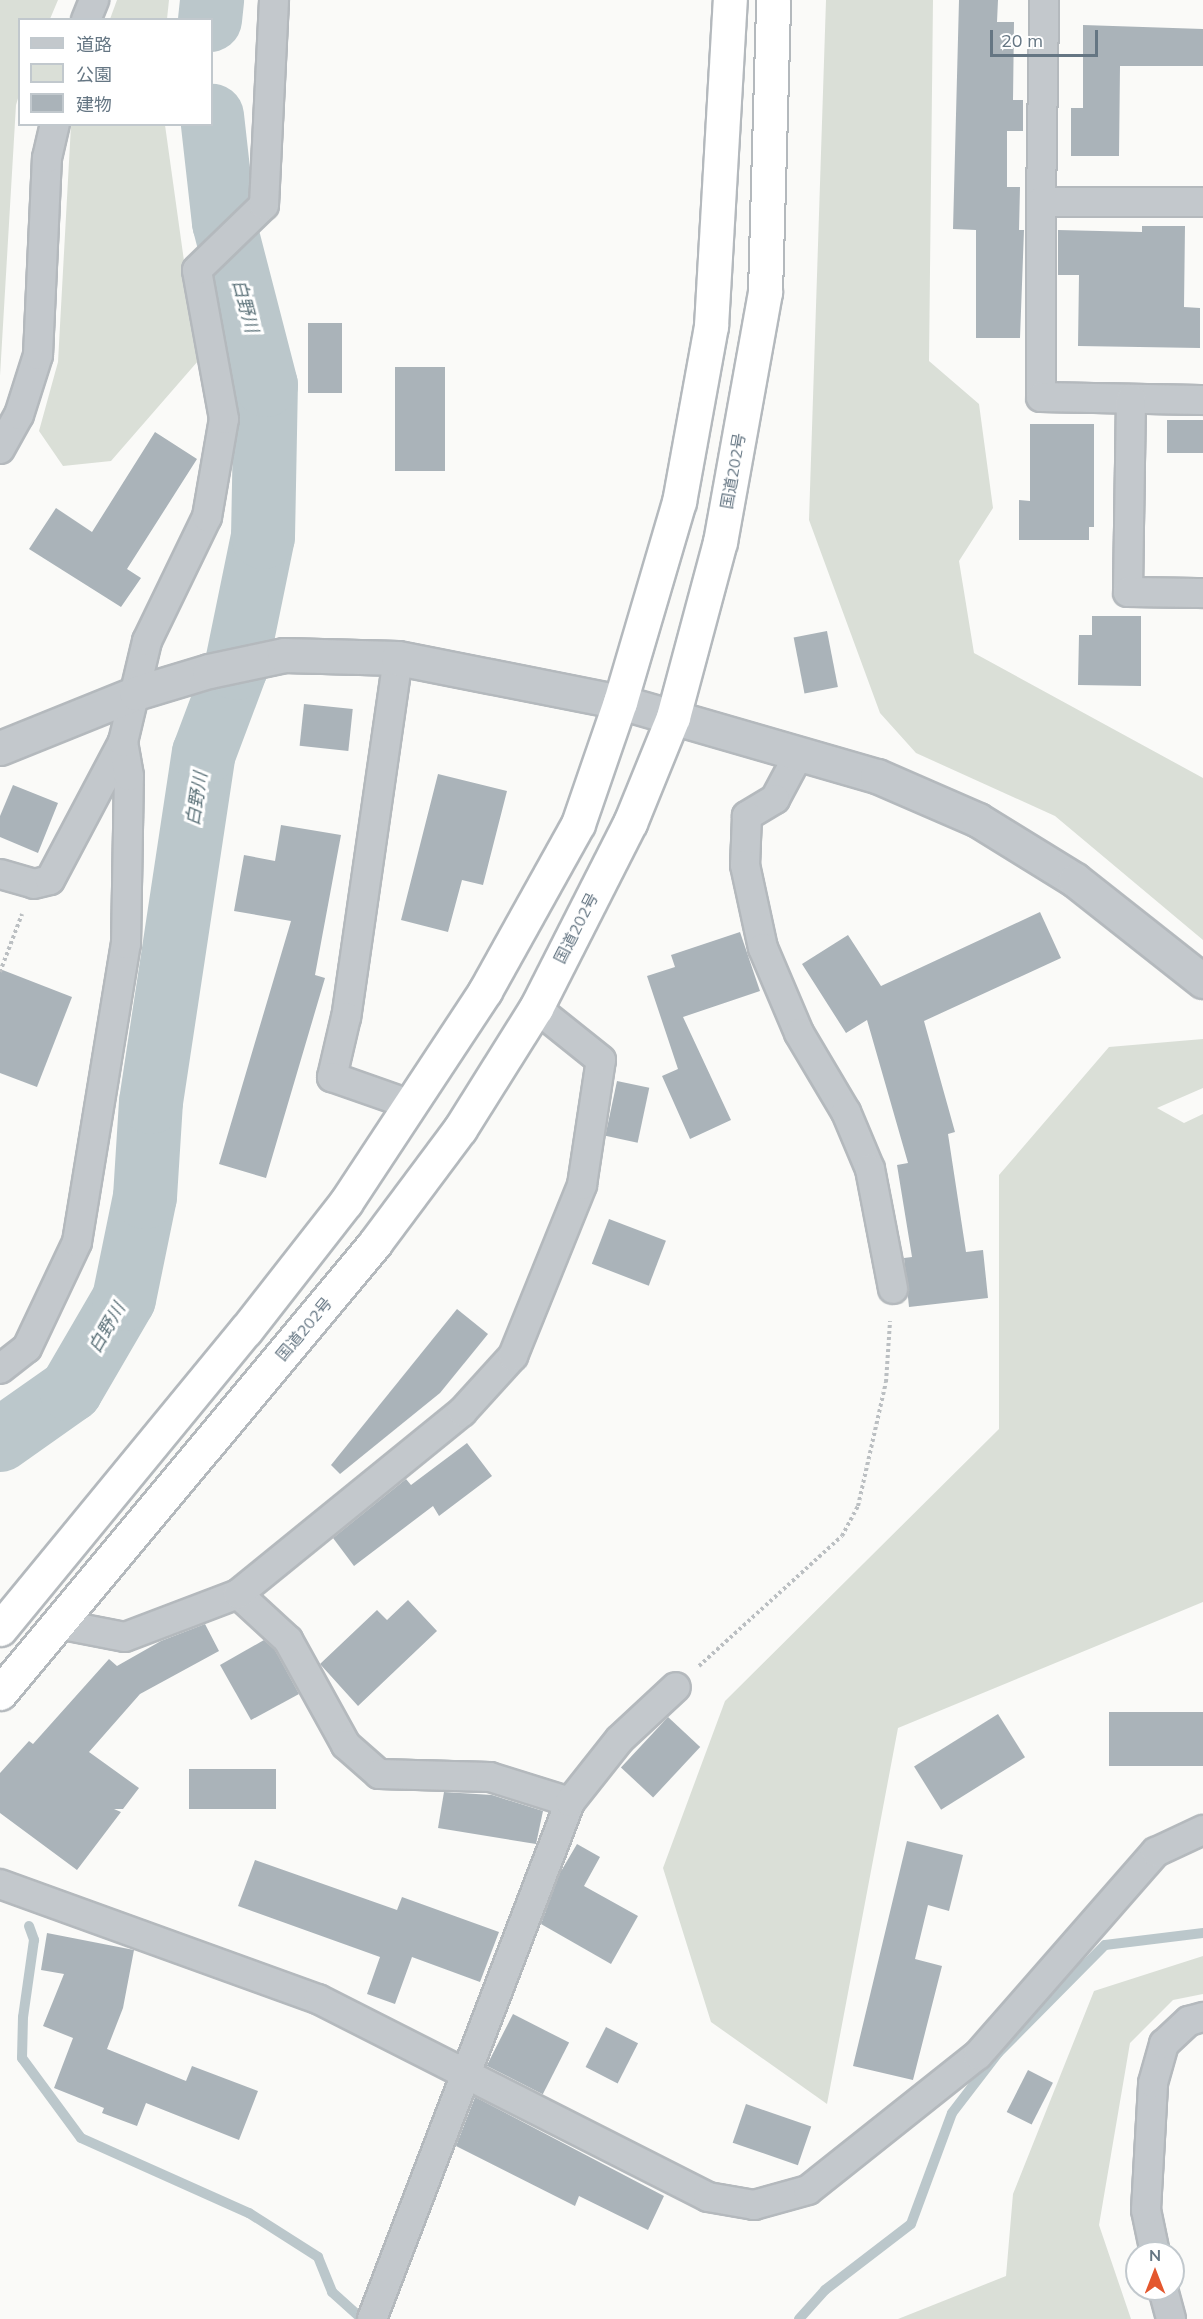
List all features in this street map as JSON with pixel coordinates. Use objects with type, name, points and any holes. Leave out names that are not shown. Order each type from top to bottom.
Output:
[{"type":"highway","points":[[0,1629],[246,1330],[346,1202],[485,991],[578,824],[620,702],[679,502],[711,326],[730,0]]},
{"type":"highway","name":"国道202号","points":[[0,1693],[375,1243],[460,1129],[536,1008],[630,823],[673,717],[720,542],[765,291],[773,0]]},
{"type":"street","points":[[87,18],[94,0]]},
{"type":"street","points":[[0,874],[34,884],[50,880],[123,742],[147,641],[207,517],[224,419],[197,270],[264,205],[274,0]]},
{"type":"street","points":[[1044,0],[1041,397],[1203,400]]},
{"type":"street","points":[[0,449],[19,414],[38,355],[47,158],[55,126]]},
{"type":"street","points":[[1041,202],[1203,202]]},
{"type":"street","points":[[1131,399],[1128,592],[1203,593]]},
{"type":"street","points":[[0,748],[136,693],[284,655],[398,658],[620,702],[877,776],[978,820],[1075,880],[1203,981]]},
{"type":"street","points":[[398,658],[346,1017],[332,1077],[412,1105]]},
{"type":"street","points":[[0,1369],[27,1348],[77,1242],[126,944],[129,776],[123,742]]},
{"type":"street","points":[[799,754],[775,799],[747,816],[745,865],[763,948],[799,1033],[846,1112],[870,1169],[893,1289]]},
{"type":"street","points":[[58,1624],[125,1637],[238,1594],[462,1412],[513,1356],[582,1185],[602,1060],[536,1008]]},
{"type":"street","points":[[238,1594],[288,1640],[346,1745],[379,1773],[490,1777],[570,1802]]},
{"type":"street","points":[[373,2315],[570,1802],[620,1739],[676,1687]]},
{"type":"street","points":[[0,1884],[318,1999],[466,2072],[708,2197],[754,2205],[808,2190],[978,2055],[1156,1852],[1203,1830]]},
{"type":"street","points":[[1152,2241],[1146,2210],[1153,2083],[1164,2044],[1189,2021],[1203,2017]]},
{"type":"street","points":[[1166,2301],[1171,2319]]},
{"type":"path","points":[[0,972],[34,884]]},
{"type":"path","points":[[676,1687],[842,1536],[858,1506],[886,1382],[893,1289]]},
{"type":"green space","points":[[0,0],[58,0],[50,18],[18,18],[18,98],[0,376]]},
{"type":"green space","points":[[117,0],[169,0],[167,18],[110,18]]},
{"type":"green space","points":[[826,0],[933,0],[929,361],[979,404],[993,508],[959,561],[974,653],[1203,778],[1203,940],[1055,816],[916,753],[880,713],[809,520]]},
{"type":"green space","points":[[71,126],[165,126],[198,361],[111,461],[63,466],[39,431],[58,362]]},
{"type":"green space","points":[[1203,1039],[1203,1088],[1157,1108],[1184,1123],[1203,1114],[1203,1602],[898,1728],[827,2104],[711,2022],[663,1868],[725,1701],[999,1429],[999,1175],[1109,1047]]},
{"type":"green space","points":[[1203,1956],[1203,1994],[1173,2000],[1130,2043],[1099,2225],[1131,2319],[898,2319],[1006,2276],[1013,2194],[1094,1991]]},
{"type":"building","points":[[959,0],[998,0],[997,22],[1014,22],[1013,100],[1023,100],[1023,131],[1007,131],[1007,187],[1020,187],[1019,230],[1024,230],[1020,338],[976,338],[976,230],[953,229]]},
{"type":"building","points":[[1083,25],[1203,29],[1203,66],[1120,66],[1119,156],[1071,156],[1071,108],[1083,108]]},
{"type":"building","points":[[1142,226],[1185,226],[1184,307],[1200,308],[1200,348],[1078,346],[1079,275],[1058,275],[1058,230],[1142,232]]},
{"type":"building","points":[[308,323],[342,323],[342,393],[308,393]]},
{"type":"building","points":[[395,367],[445,367],[445,471],[395,471]]},
{"type":"building","points":[[1167,420],[1203,420],[1203,453],[1167,453]]},
{"type":"building","points":[[1030,424],[1094,424],[1094,527],[1089,527],[1089,540],[1019,540],[1019,500],[1030,501]]},
{"type":"building","points":[[155,432],[197,459],[127,569],[141,578],[121,607],[29,549],[56,508],[92,532]]},
{"type":"building","points":[[1092,616],[1141,616],[1141,686],[1078,685],[1079,635],[1092,635]]},
{"type":"building","points":[[827,631],[838,687],[805,693],[794,637]]},
{"type":"building","points":[[304,704],[353,709],[348,751],[300,746]]},
{"type":"building","points":[[438,774],[507,791],[483,885],[462,880],[448,932],[401,920]]},
{"type":"building","points":[[13,785],[58,803],[38,853],[0,837],[0,816]]},
{"type":"building","points":[[281,825],[341,835],[315,975],[325,978],[266,1178],[219,1164],[291,921],[234,911],[244,855],[275,861]]},
{"type":"building","points":[[1040,912],[1061,958],[924,1021],[955,1132],[948,1134],[966,1252],[983,1250],[988,1298],[909,1307],[904,1258],[912,1257],[897,1165],[908,1163],[867,1020],[846,1033],[802,964],[848,935],[881,986]]},
{"type":"building","points":[[740,932],[760,991],[683,1017],[731,1120],[690,1139],[662,1076],[678,1069],[647,976],[675,967],[671,955]]},
{"type":"building","points":[[0,969],[72,997],[37,1087],[0,1073]]},
{"type":"building","points":[[617,1081],[649,1088],[638,1143],[605,1136]]},
{"type":"building","points":[[609,1219],[666,1241],[649,1286],[592,1264]]},
{"type":"building","points":[[457,1309],[488,1334],[440,1393],[340,1474],[331,1465]]},
{"type":"building","points":[[467,1443],[492,1476],[439,1516],[433,1506],[354,1566],[333,1538],[406,1479],[411,1485]]},
{"type":"building","points":[[408,1600],[437,1631],[358,1706],[320,1664],[377,1610],[387,1620]]},
{"type":"building","points":[[205,1624],[219,1651],[140,1694],[89,1752],[139,1788],[123,1809],[114,1809],[121,1812],[77,1870],[0,1813],[0,1773],[29,1741],[33,1744],[109,1659],[117,1666],[161,1641]]},
{"type":"building","points":[[264,1640],[275,1650],[299,1694],[251,1720],[220,1665]]},
{"type":"building","points":[[1109,1712],[1203,1712],[1203,1766],[1109,1766]]},
{"type":"building","points":[[998,1714],[1025,1757],[941,1810],[914,1766]]},
{"type":"building","points":[[668,1717],[700,1747],[653,1797],[621,1767]]},
{"type":"building","points":[[189,1769],[276,1769],[276,1809],[189,1809]]},
{"type":"building","points":[[444,1792],[492,1795],[543,1811],[536,1844],[438,1828]]},
{"type":"building","points":[[907,1841],[963,1855],[949,1911],[928,1905],[915,1959],[942,1966],[913,2080],[853,2066]]},
{"type":"building","points":[[577,1844],[600,1857],[584,1886],[638,1916],[611,1964],[541,1924],[560,1873]]},
{"type":"building","points":[[255,1860],[397,1910],[402,1897],[499,1932],[480,1982],[412,1957],[395,2004],[367,1994],[380,1957],[238,1906]]},
{"type":"building","points":[[47,1933],[134,1950],[123,2008],[107,2049],[186,2081],[192,2066],[258,2091],[239,2140],[146,2103],[137,2126],[102,2113],[104,2108],[54,2088],[73,2038],[43,2026],[64,1974],[41,1970]]},
{"type":"building","points":[[513,2014],[569,2043],[543,2094],[487,2066]]},
{"type":"building","points":[[606,2027],[638,2043],[618,2083],[586,2067]]},
{"type":"building","points":[[1028,2070],[1053,2083],[1032,2125],[1007,2112]]},
{"type":"building","points":[[475,2097],[664,2196],[648,2230],[579,2196],[575,2206],[456,2146]]},
{"type":"building","points":[[746,2104],[811,2126],[798,2165],[733,2143]]},
{"type":"waterway","name":"白野川","points":[[210,18],[212,0]]},
{"type":"waterway","name":"白野川","points":[[0,1440],[71,1390],[124,1299],[145,1197],[151,1102],[204,753],[236,668],[263,537],[266,385],[224,223],[213,125]]},
{"type":"waterway","points":[[29,1926],[34,1940],[23,2017],[22,2058],[81,2138],[249,2213],[318,2257],[332,2292],[362,2319]]},
{"type":"waterway","points":[[799,2319],[825,2290],[911,2224],[952,2113],[998,2053],[1105,1945],[1203,1933]]}]
